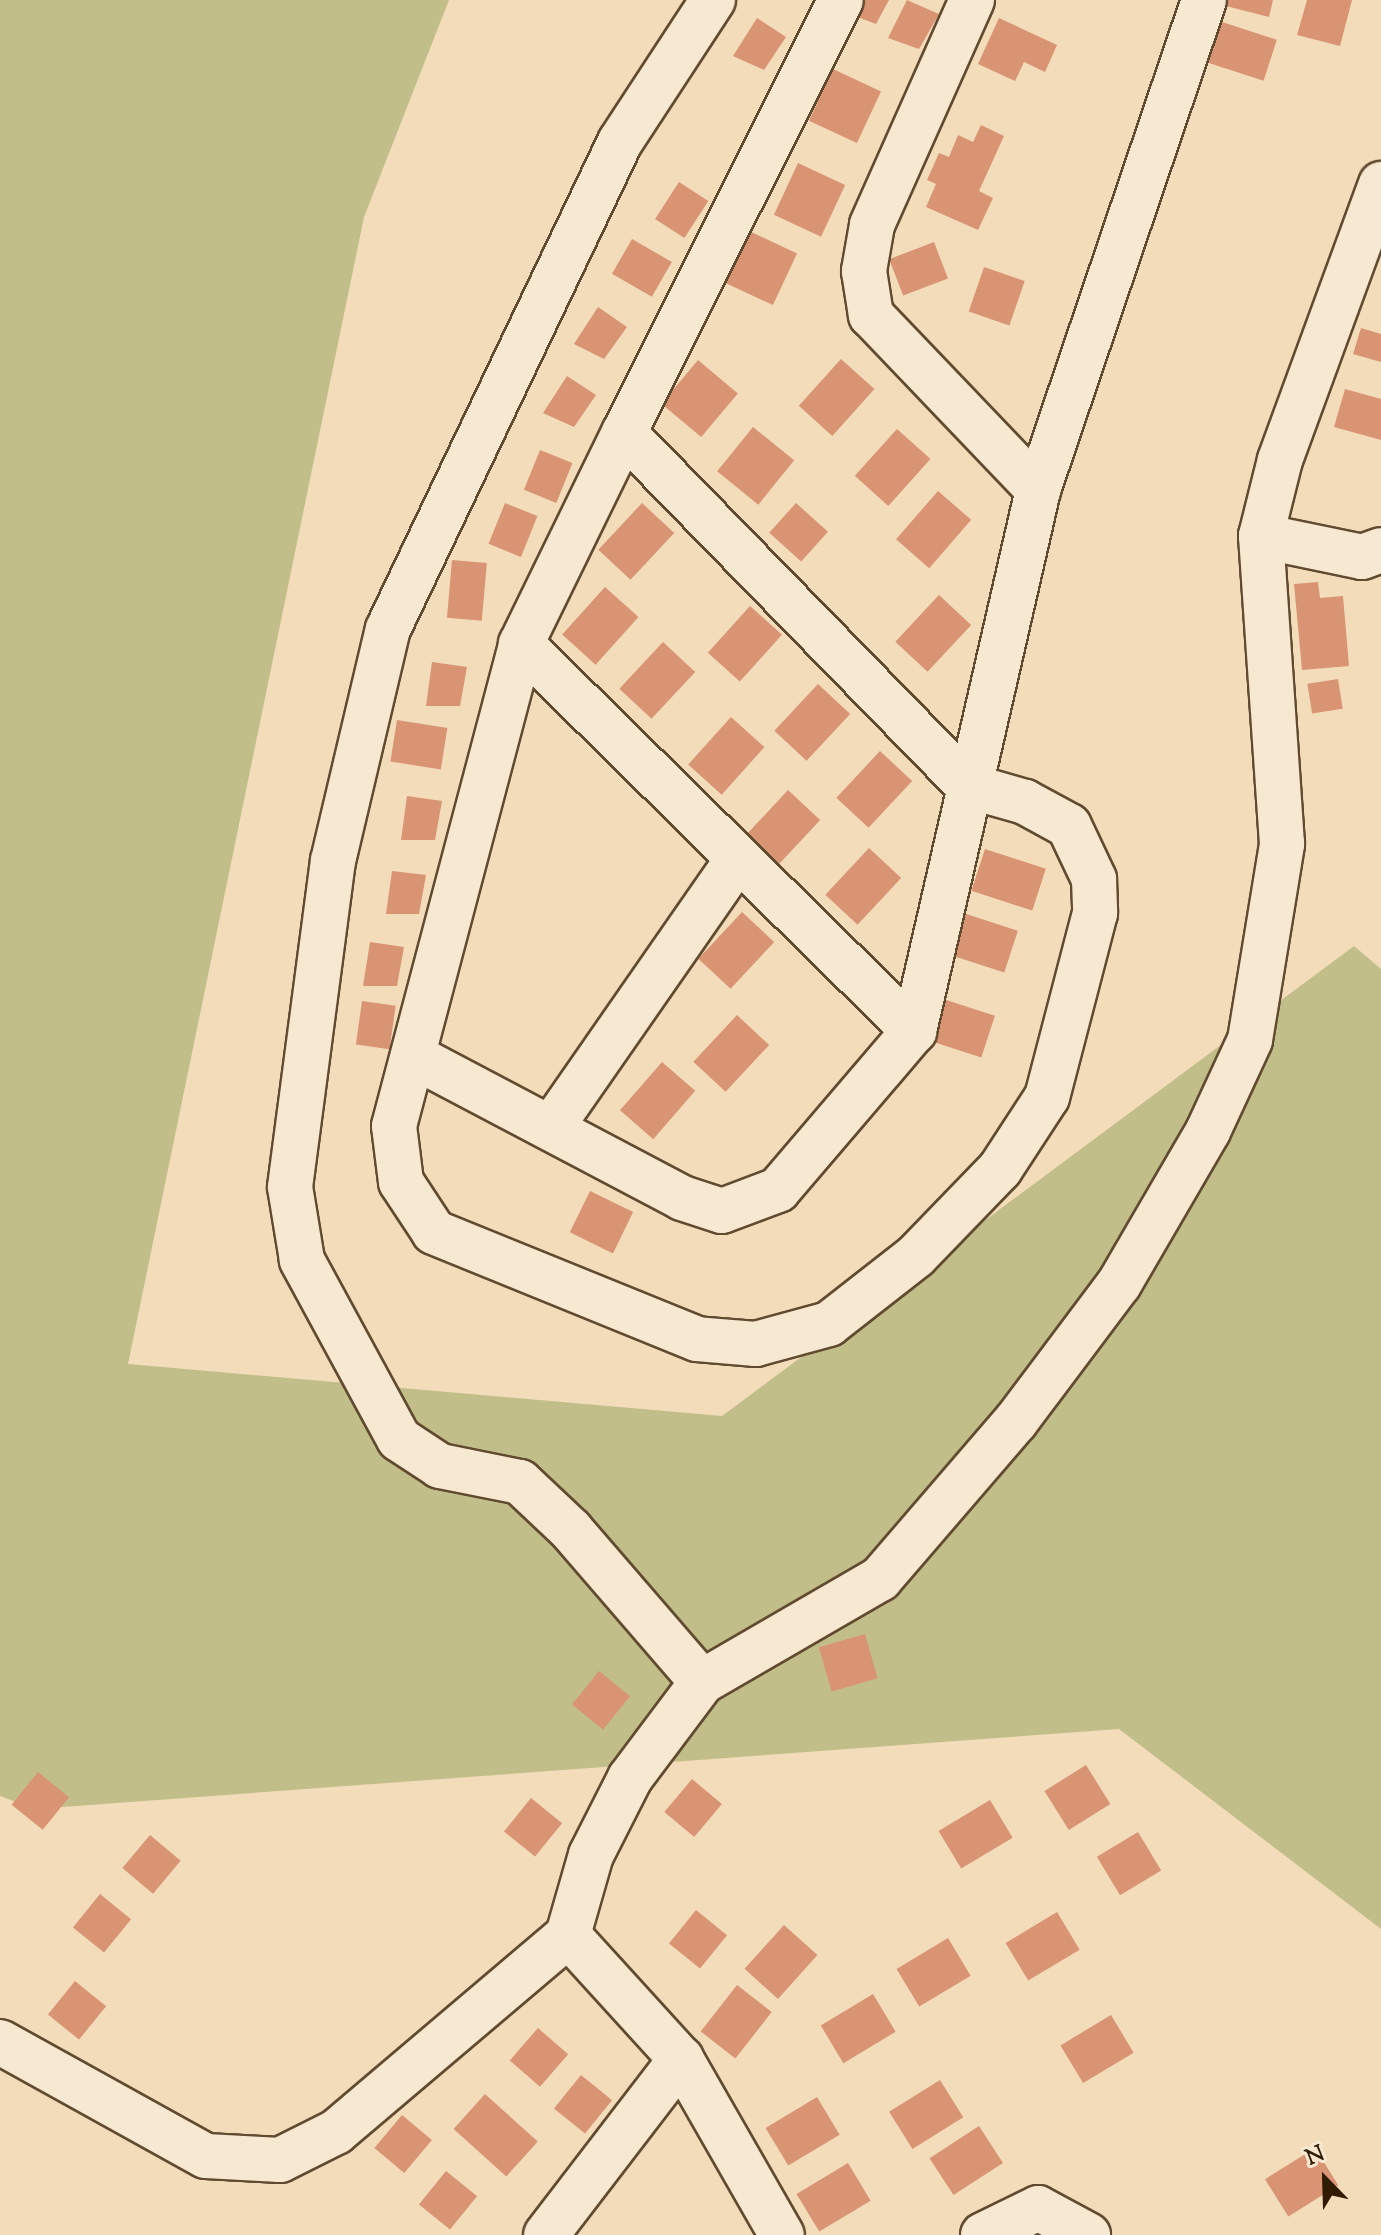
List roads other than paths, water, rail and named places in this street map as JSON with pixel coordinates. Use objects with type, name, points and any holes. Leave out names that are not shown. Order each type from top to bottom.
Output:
[{"type":"street","points":[[702,1682],[571,1530],[520,1482],[440,1466],[399,1439],[302,1260],[290,1187],[333,861],[388,629],[620,142],[713,0]]},
{"type":"street","points":[[624,433],[969,786],[1025,802],[1069,826],[1088,865],[1095,913],[1047,1097],[1000,1169],[916,1256],[829,1324],[756,1344],[697,1339],[434,1232],[401,1182],[394,1126],[415,1057],[521,644],[624,433],[841,0]]},
{"type":"street","points":[[972,0],[872,225],[864,271],[871,315],[1038,490]]},
{"type":"street","points":[[415,1057],[553,1125],[682,1198],[722,1211],[778,1190],[914,1031],[1038,490],[1204,0]]},
{"type":"street","points":[[0,2042],[206,2156],[280,2160],[336,2132],[568,1935],[591,1855],[630,1778],[702,1682],[880,1579],[1016,1421],[1119,1284],[1208,1131],[1250,1040],[1282,844],[1261,536],[1280,460],[1381,184]]},
{"type":"street","points":[[1261,536],[1362,557],[1381,550]]},
{"type":"street","points":[[521,644],[736,862],[914,1031]]},
{"type":"street","points":[[553,1125],[736,862]]},
{"type":"street","points":[[568,1935],[681,2059],[782,2235]]},
{"type":"street","points":[[546,2235],[681,2059]]},
{"type":"street","points":[[983,2235],[1038,2208],[1088,2235]]}]
